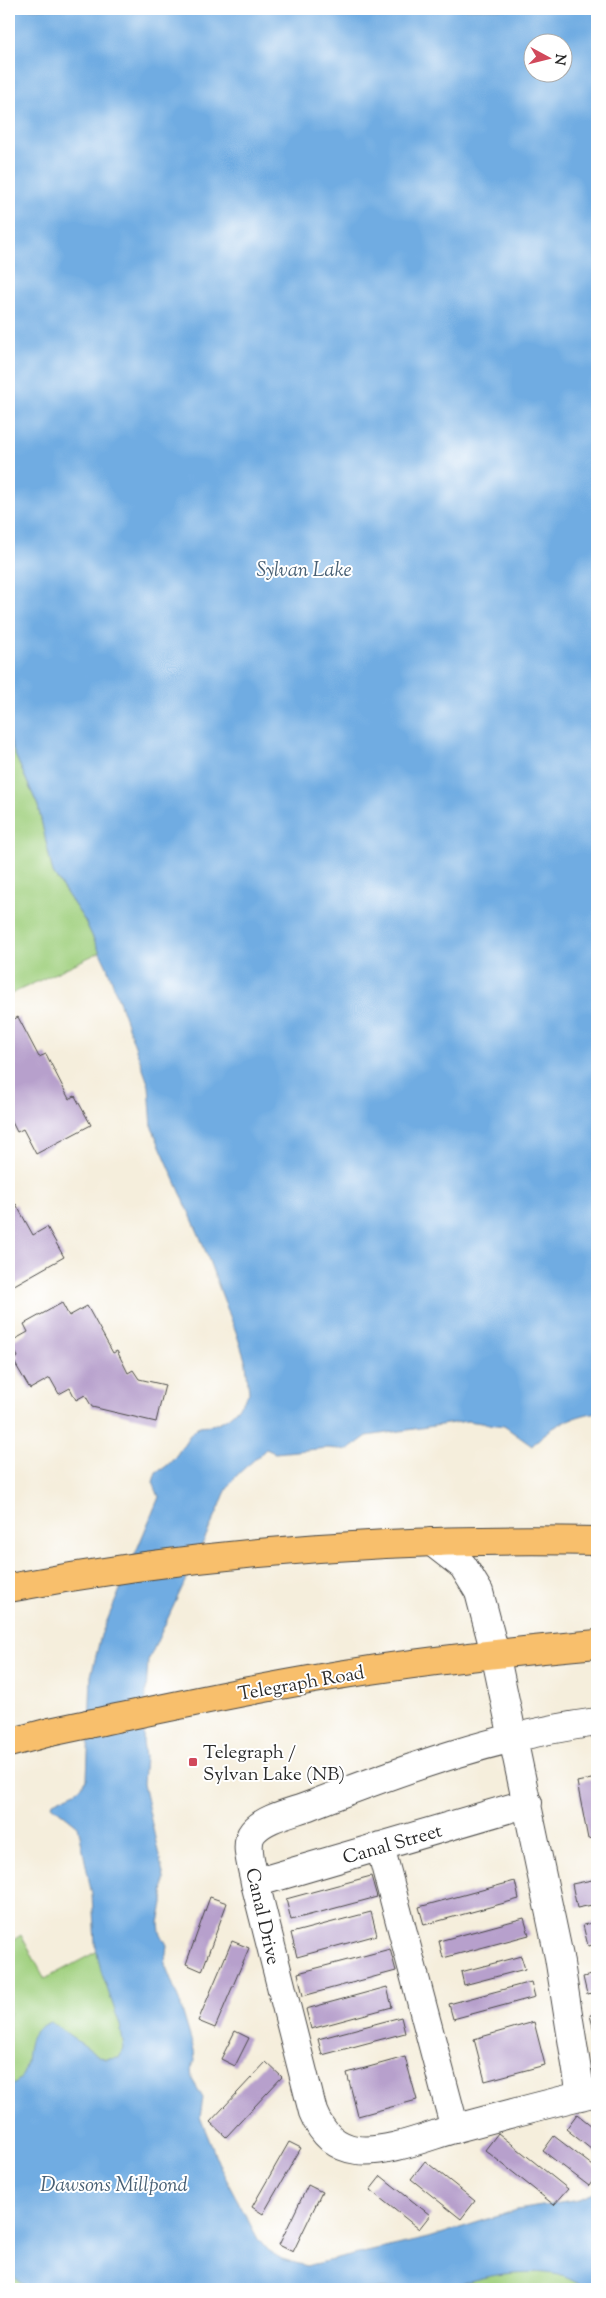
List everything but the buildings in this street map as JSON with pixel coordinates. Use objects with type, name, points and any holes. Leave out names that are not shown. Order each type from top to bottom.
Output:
[{"type":"main road","points":[[9,1588],[128,1567],[250,1552],[432,1542],[597,1541]]},
{"type":"main road","name":"Telegraph Road","points":[[9,1743],[50,1732],[294,1682],[495,1653],[597,1644]]},
{"type":"street","name":"Canal Drive","points":[[432,1542],[463,1566],[479,1592],[495,1653],[513,1738],[528,1803],[589,2094],[400,2145],[357,2150],[342,2146],[323,2132],[313,2112],[256,1883],[248,1846],[250,1836],[260,1826],[370,1782],[477,1746],[513,1738],[555,1728],[597,1722]]},
{"type":"street","name":"Canal Street","points":[[256,1883],[528,1803]]},
{"type":"street","points":[[380,1846],[456,2129]]},
{"type":"green space","points":[[9,729],[12,748],[38,806],[53,873],[85,921],[100,952],[9,995]]},
{"type":"green space","points":[[141,1928],[199,2210],[266,2289],[9,2289],[9,1943],[21,1935],[45,1979]]},
{"type":"green space","points":[[540,2236],[597,2289],[351,2289]]},
{"type":"water","name":"Sylvan Lake","points":[[9,9],[597,9],[597,1412],[562,1423],[546,1433],[532,1446],[504,1426],[467,1421],[367,1436],[348,1450],[328,1448],[275,1453],[266,1449],[239,1473],[229,1486],[148,1661],[143,1742],[145,1757],[143,1784],[164,1878],[163,1904],[159,1923],[160,1932],[167,1945],[165,1964],[180,2003],[194,2050],[195,2061],[191,2069],[192,2079],[203,2098],[200,2117],[221,2169],[258,2239],[267,2250],[282,2259],[306,2266],[428,2238],[517,2210],[573,2201],[597,2192],[597,2289],[592,2289],[559,2275],[533,2272],[488,2277],[450,2289],[29,2289],[18,2281],[9,2268],[9,2087],[19,2080],[23,2074],[31,2038],[41,2027],[51,2022],[106,2059],[119,2058],[124,2048],[120,2025],[101,1971],[95,1943],[92,1895],[78,1826],[52,1805],[53,1802],[77,1791],[87,1779],[91,1676],[101,1635],[159,1497],[153,1482],[156,1472],[163,1469],[173,1460],[196,1428],[218,1423],[229,1417],[249,1393],[246,1363],[236,1332],[200,1237],[152,1128],[149,1086],[107,967],[85,921],[53,873],[38,806],[12,748],[9,729]]},
{"type":"place","name":"Telegraph / Sylvan Lake (NB)","points":[[193,1762]]},
{"type":"water label","name":"Dawsons Millpond","points":[[114,2184]]}]
